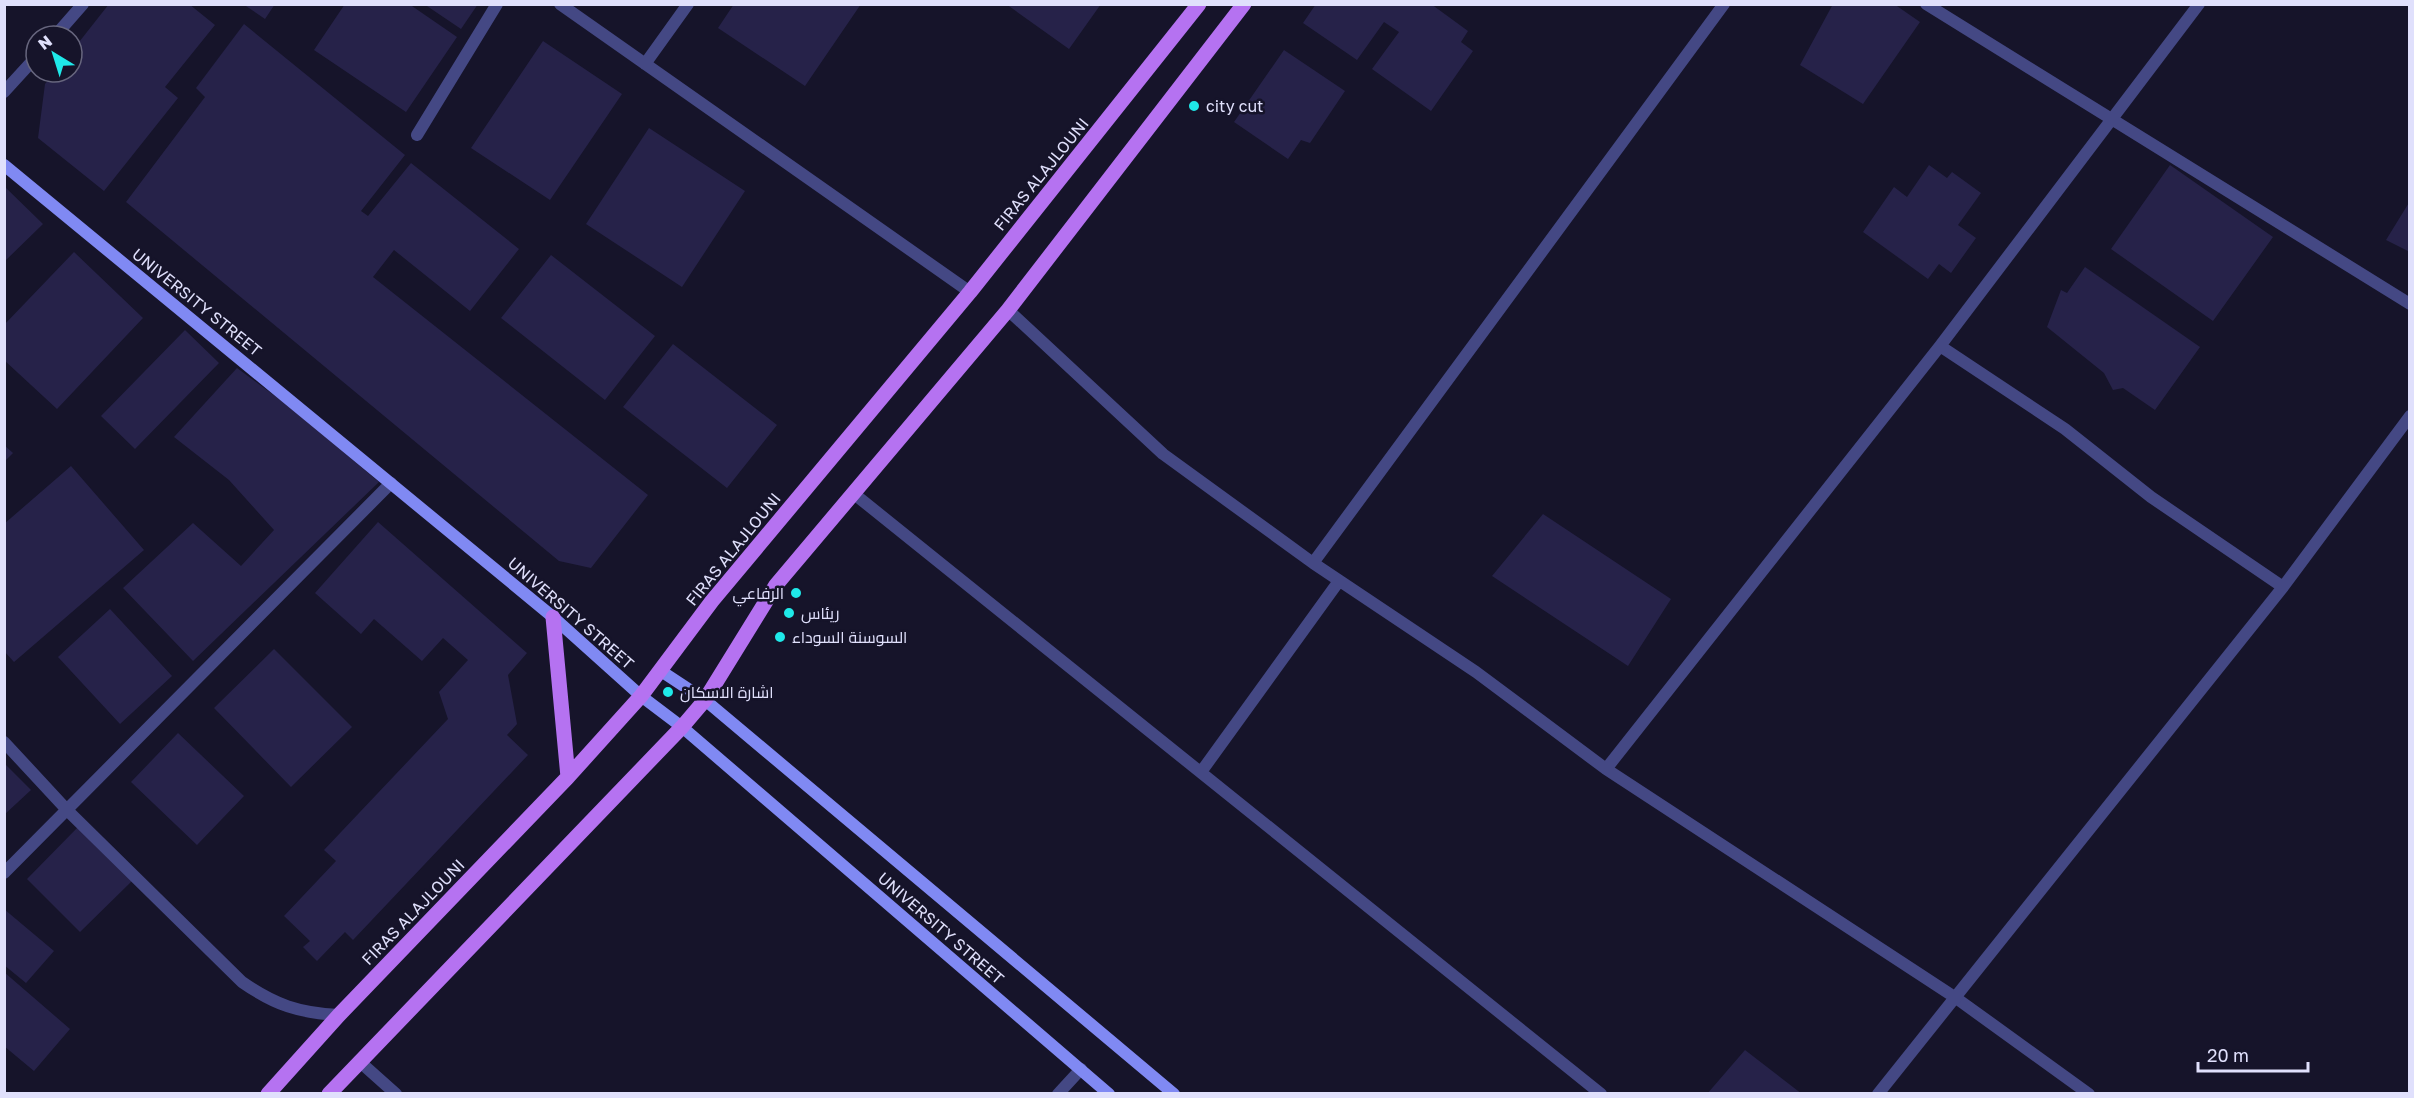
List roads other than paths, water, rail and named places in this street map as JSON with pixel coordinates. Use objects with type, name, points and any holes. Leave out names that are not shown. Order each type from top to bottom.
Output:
[{"type":"main road","name":"FIRAS ALAJLOUNI","points":[[267,1094],[339,1015],[568,777],[641,696],[712,601],[970,292],[1199,4]]},
{"type":"main road","points":[[329,1094],[682,727],[705,700],[776,585],[1008,310],[1244,4]]},
{"type":"main road","name":"UNIVERSITY STREET","points":[[4,165],[553,617],[641,696],[682,727],[1109,1094]]},
{"type":"main road","points":[[553,617],[568,777]]},
{"type":"main road","name":"UNIVERSITY STREET","points":[[660,671],[705,700],[1174,1094]]},
{"type":"street","points":[[66,24],[83,4]]},
{"type":"street","points":[[417,135],[497,4]]},
{"type":"street","points":[[560,4],[970,292]]},
{"type":"street","points":[[645,64],[688,4]]},
{"type":"street","points":[[1312,563],[1724,4]]},
{"type":"street","points":[[1926,4],[2409,304]]},
{"type":"street","points":[[1606,769],[1940,346],[2199,4]]},
{"type":"street","points":[[4,92],[24,70]]},
{"type":"street","points":[[1008,310],[1162,454],[1312,563],[1476,672],[1606,769],[1956,998],[2089,1094]]},
{"type":"street","points":[[1940,346],[2066,429],[2151,497],[2283,587]]},
{"type":"street","points":[[1878,1094],[2283,587],[2409,416]]},
{"type":"street","points":[[4,873],[391,483]]},
{"type":"street","points":[[853,493],[1601,1094]]},
{"type":"street","points":[[1201,772],[1339,581]]},
{"type":"street","points":[[4,742],[67,810],[242,981],[263,997],[287,1007],[313,1014],[339,1015]]},
{"type":"street","points":[[359,1061],[396,1094]]},
{"type":"street","points":[[1058,1094],[1081,1069]]},
{"type":"place","name":"city cut","points":[[1194,106]]},
{"type":"place","name":"الرفاعي","points":[[796,593]]},
{"type":"place","name":"ريئاس","points":[[789,613]]},
{"type":"place","name":"السوسنة السوداء","points":[[780,637]]},
{"type":"place","name":"اشارة الاسكان","points":[[668,692]]}]
